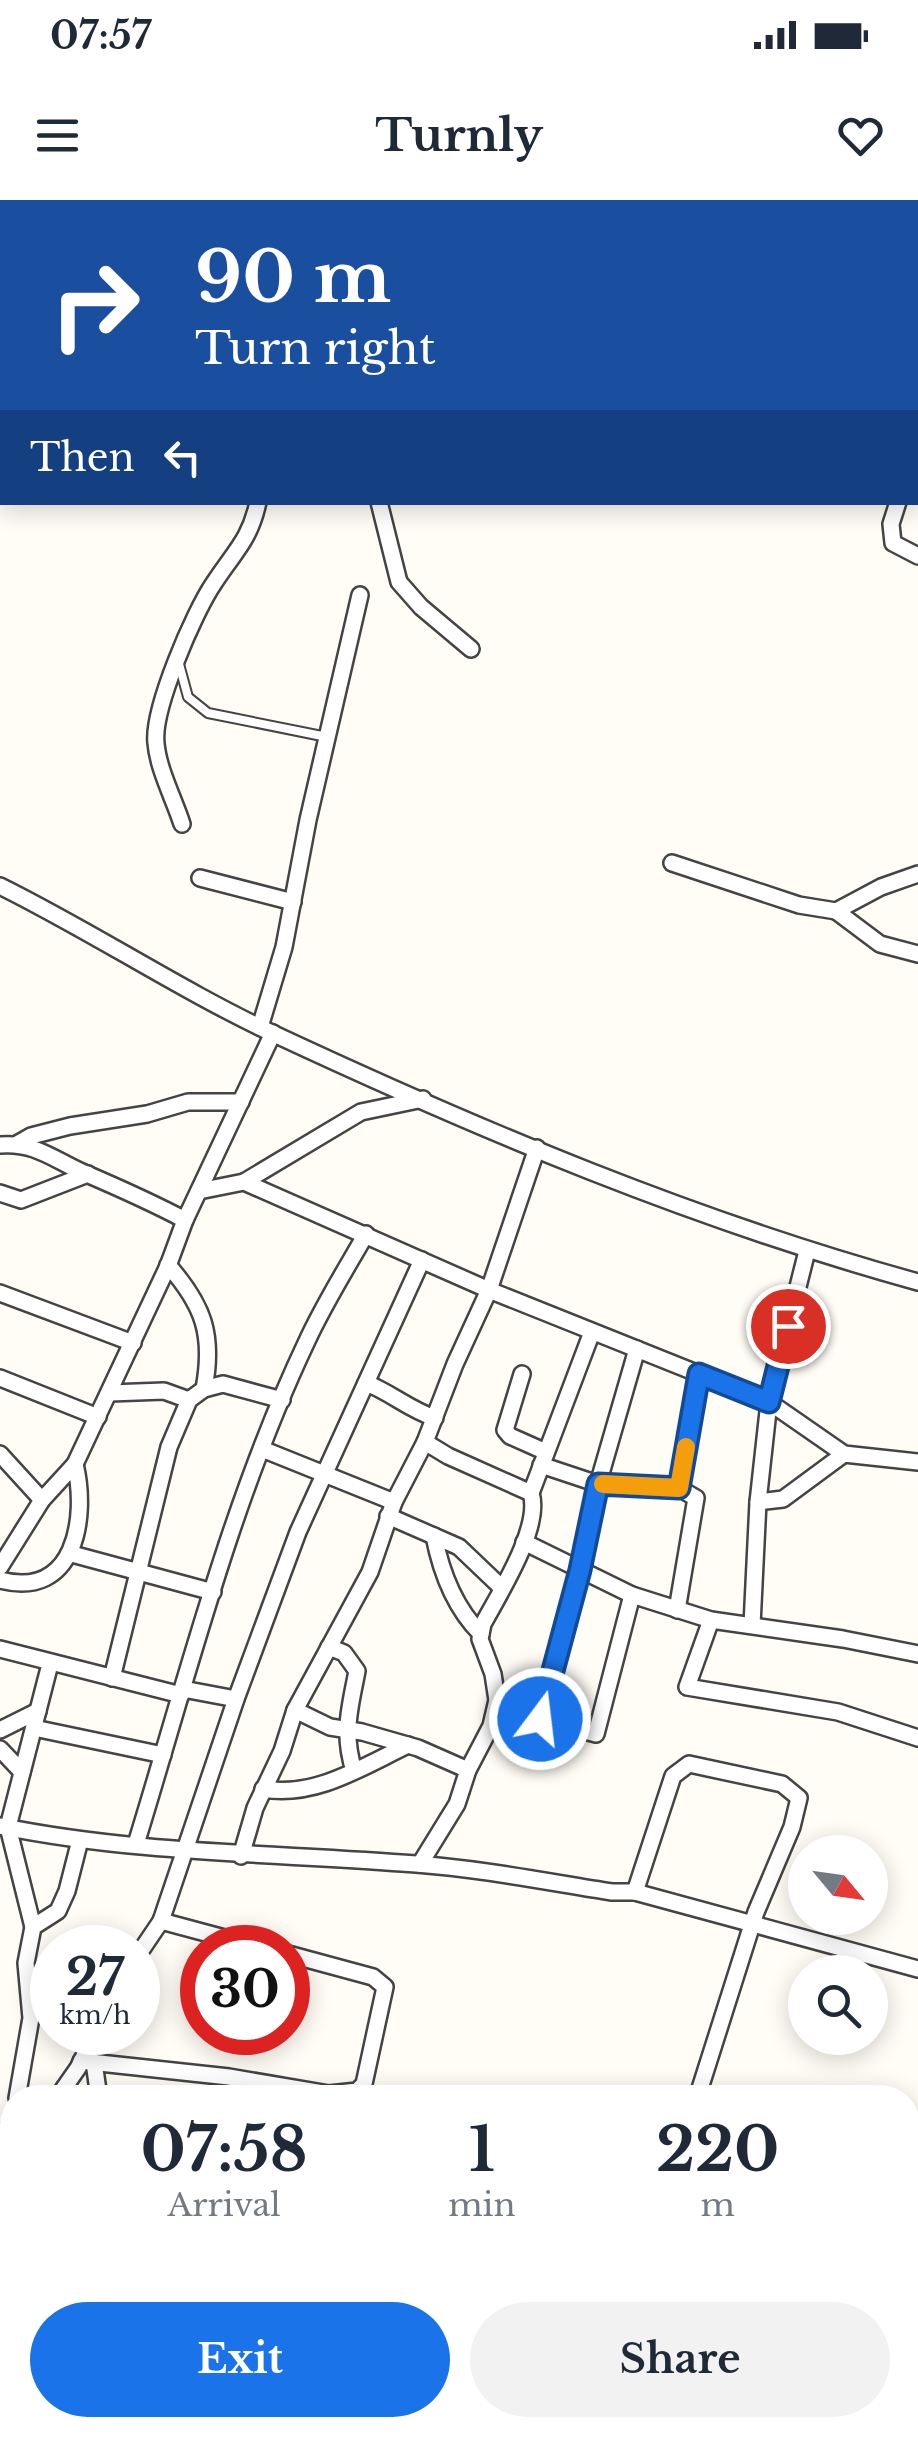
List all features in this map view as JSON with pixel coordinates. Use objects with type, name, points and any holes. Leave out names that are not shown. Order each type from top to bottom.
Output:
[{"type":"street","points":[[182,824],[156,746],[155,724],[214,583],[252,530],[257,505]]},
{"type":"street","points":[[379,505],[399,582],[421,607],[471,649]]},
{"type":"street","points":[[897,505],[891,524],[894,543],[918,556]]},
{"type":"street","points":[[0,1568],[42,1500],[75,1464],[241,1102],[267,1030],[360,594]]},
{"type":"street","points":[[672,863],[799,905],[836,911],[880,944],[918,954]]},
{"type":"street","points":[[836,911],[881,887],[918,874]]},
{"type":"street","points":[[200,878],[292,902]]},
{"type":"street","points":[[0,886],[267,1030],[537,1148],[700,1214],[806,1251],[918,1282]]},
{"type":"street","points":[[199,1191],[244,1182],[361,1112],[424,1099]]},
{"type":"street","points":[[8,1144],[70,1126],[148,1114],[188,1102],[241,1102]]},
{"type":"street","points":[[8,1144],[48,1152],[184,1220]]},
{"type":"street","points":[[241,1856],[263,1789],[296,1710],[370,1572],[391,1509],[425,1442],[489,1290],[537,1148]]},
{"type":"street","points":[[0,1194],[21,1200],[88,1174]]},
{"type":"street","points":[[244,1182],[489,1290],[769,1402],[844,1454],[918,1462]]},
{"type":"street","points":[[136,1844],[212,1592],[262,1450],[308,1340],[366,1234]]},
{"type":"street","points":[[752,1625],[758,1502],[769,1402],[806,1251]]},
{"type":"street","points":[[158,1925],[298,1532],[422,1260]]},
{"type":"street","points":[[168,1265],[202,1313],[210,1353],[204,1389]]},
{"type":"street","points":[[0,1293],[133,1343]]},
{"type":"street","points":[[420,1864],[457,1804],[468,1770],[491,1726],[497,1700],[481,1634],[483,1624],[524,1542],[534,1504],[531,1493],[592,1332]]},
{"type":"street","points":[[540,1719],[580,1570],[598,1484],[637,1350]]},
{"type":"street","points":[[522,1374],[505,1430],[510,1436],[544,1459],[598,1484],[679,1488],[696,1498],[676,1610]]},
{"type":"street","points":[[679,1488],[699,1374]]},
{"type":"street","points":[[0,1378],[98,1416]]},
{"type":"street","points":[[366,1383],[435,1418]]},
{"type":"street","points":[[112,1678],[169,1447],[189,1400],[204,1389],[223,1384],[282,1400]]},
{"type":"street","points":[[110,1393],[164,1390],[189,1400]]},
{"type":"street","points":[[425,1442],[531,1493]]},
{"type":"street","points":[[262,1450],[324,1474],[459,1547],[502,1588]]},
{"type":"street","points":[[0,1454],[42,1500]]},
{"type":"street","points":[[758,1502],[783,1499],[844,1454]]},
{"type":"street","points":[[0,1580],[31,1582],[58,1570],[72,1554],[81,1488],[75,1464]]},
{"type":"street","points":[[434,1536],[439,1562],[453,1595],[466,1619],[481,1634]]},
{"type":"street","points":[[524,1542],[632,1595],[711,1620],[918,1654]]},
{"type":"street","points":[[72,1554],[212,1592]]},
{"type":"street","points":[[497,1700],[540,1719],[596,1734],[632,1595]]},
{"type":"street","points":[[711,1620],[687,1687],[838,1712],[918,1738]]},
{"type":"street","points":[[329,1647],[344,1654],[357,1671],[348,1701],[354,1771]]},
{"type":"street","points":[[0,1649],[112,1678],[236,1699]]},
{"type":"street","points":[[32,1925],[6,1861],[4,1826],[50,1664]]},
{"type":"street","points":[[296,1710],[330,1727],[408,1745],[468,1770]]},
{"type":"street","points":[[0,1730],[38,1711]]},
{"type":"street","points":[[34,1728],[163,1755]]},
{"type":"street","points":[[263,1789],[304,1790],[408,1745]]},
{"type":"street","points":[[0,1749],[22,1772]]},
{"type":"street","points":[[635,1892],[673,1776],[689,1764],[782,1784],[799,1798],[792,1827],[764,1888],[701,2085]]},
{"type":"street","points":[[4,1826],[80,1840],[241,1856],[420,1864],[635,1892],[918,1970]]},
{"type":"street","points":[[36,1925],[58,1911],[80,1840]]},
{"type":"street","points":[[161,1921],[180,1926]]},
{"type":"street","points":[[30,1943],[26,1963],[30,2007]]},
{"type":"street","points":[[310,1960],[372,1977],[385,1987],[363,2085]]},
{"type":"street","points":[[19,2085],[30,2024]]},
{"type":"street","points":[[68,2085],[90,2055]]},
{"type":"street","points":[[88,2062],[276,2085]]},
{"type":"street","points":[[88,2062],[95,2085]]},
{"type":"lane","points":[[178,662],[188,697],[208,713],[327,737]]},
{"type":"slow traffic","points":[[603,1484],[679,1488],[686,1447]]},
{"type":"route","points":[[540,1719],[580,1570],[598,1484],[679,1488],[699,1374],[769,1402],[788,1326]]}]
